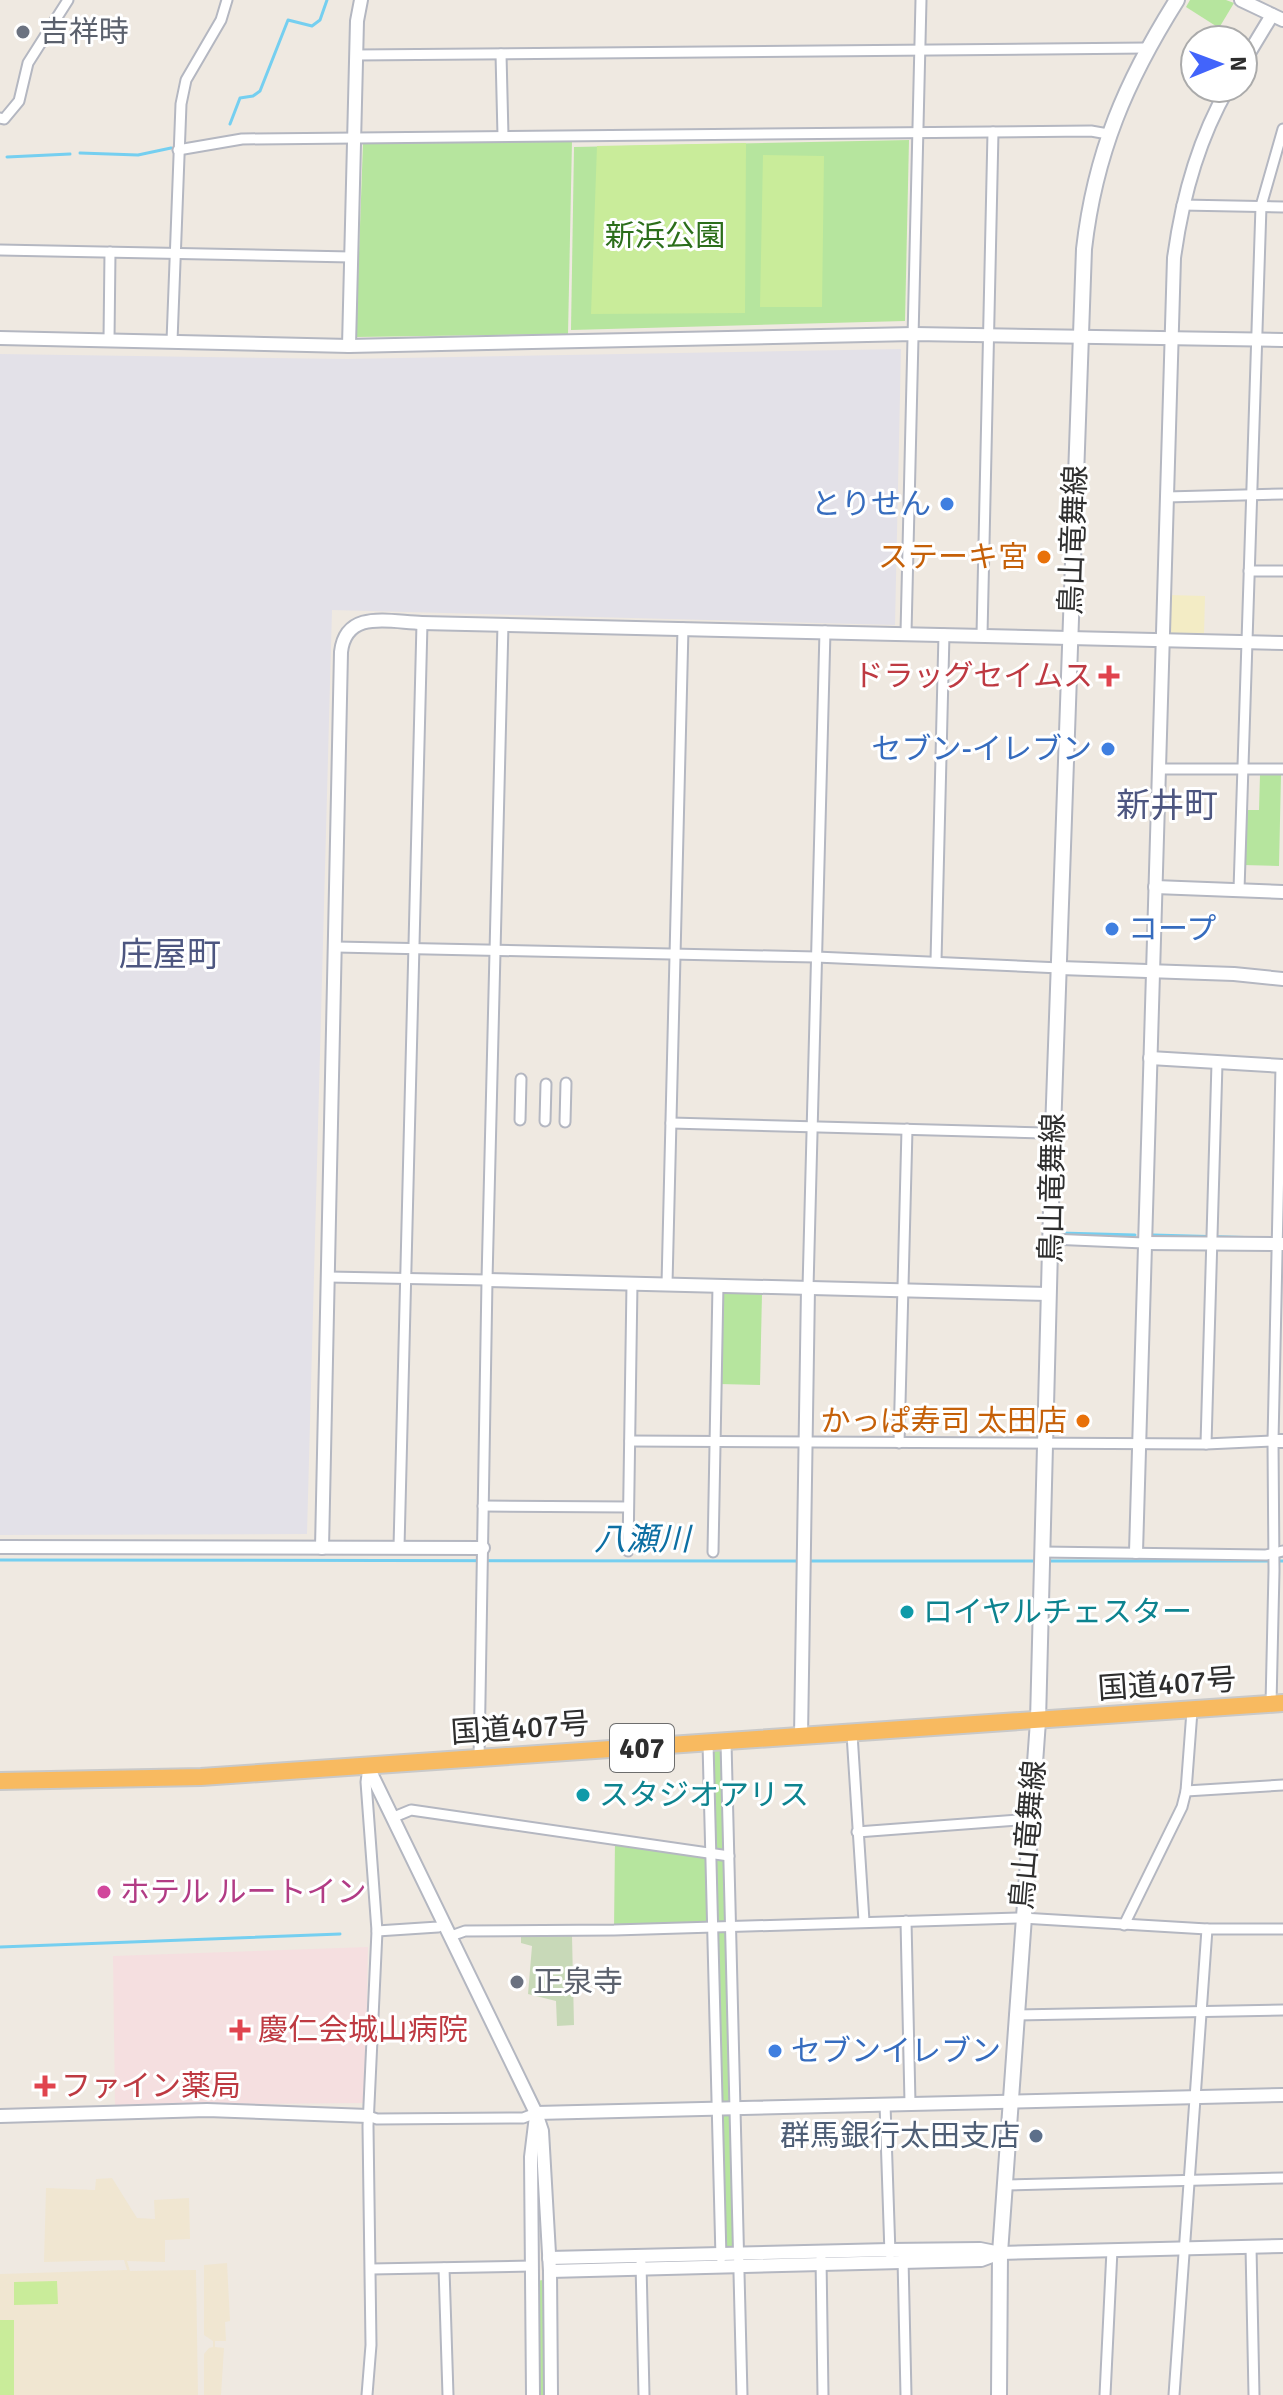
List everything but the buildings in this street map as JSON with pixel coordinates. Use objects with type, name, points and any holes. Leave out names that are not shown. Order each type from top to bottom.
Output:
[{"type":"highway","name":"国道407号","points":[[0,1781],[201,1777],[368,1767],[1277,1704]]},
{"type":"main road","name":"鳥山竜舞線","points":[[999,2395],[1000,2253],[1038,1721],[1053,1131],[1084,249],[1089,203],[1108,134],[1147,48],[1177,0]]},
{"type":"street","points":[[0,118],[4,119],[19,101],[28,63],[68,0]]},
{"type":"street","points":[[172,341],[181,104],[186,80],[221,20],[227,0]]},
{"type":"street","points":[[349,346],[356,55],[361,0]]},
{"type":"street","points":[[906,633],[921,0]]},
{"type":"street","points":[[1241,0],[1278,18],[1259,42]]},
{"type":"street","points":[[356,55],[1147,48]]},
{"type":"street","points":[[501,54],[503,136]]},
{"type":"street","points":[[1136,1552],[1174,258],[1182,205],[1191,175],[1221,104]]},
{"type":"street","points":[[1239,890],[1261,206],[1283,129]]},
{"type":"street","points":[[178,150],[242,139],[354,137],[1091,131],[1108,134]]},
{"type":"street","points":[[982,635],[993,132]]},
{"type":"street","points":[[1182,205],[1283,207]]},
{"type":"street","points":[[0,250],[351,257]]},
{"type":"street","points":[[109,340],[110,252]]},
{"type":"street","points":[[0,338],[349,346],[914,334],[1283,340]]},
{"type":"street","points":[[1166,497],[1283,494]]},
{"type":"street","points":[[1249,571],[1283,571]]},
{"type":"street","points":[[322,1548],[343,638],[355,624],[364,621],[1283,643]]},
{"type":"street","points":[[399,1547],[422,623]]},
{"type":"street","points":[[479,1759],[503,624]]},
{"type":"street","points":[[667,1284],[683,628]]},
{"type":"street","points":[[801,1737],[811,1128],[825,631]]},
{"type":"street","points":[[936,961],[944,634]]},
{"type":"street","points":[[1158,769],[1283,769]]},
{"type":"street","points":[[1155,887],[1283,892]]},
{"type":"street","points":[[336,947],[936,961],[1283,979]]},
{"type":"street","points":[[1150,1058],[1282,1066],[1279,1552],[1272,1624],[1277,1704]]},
{"type":"street","points":[[1206,1444],[1217,1063]]},
{"type":"street","points":[[520,1120],[521,1079]]},
{"type":"street","points":[[565,1122],[566,1083]]},
{"type":"street","points":[[545,1121],[546,1084]]},
{"type":"street","points":[[671,1123],[1053,1131]]},
{"type":"street","points":[[899,1443],[907,1129]]},
{"type":"street","points":[[1050,1239],[1211,1245],[1280,1244]]},
{"type":"street","points":[[328,1277],[1049,1294]]},
{"type":"street","points":[[628,1551],[632,1283]]},
{"type":"street","points":[[713,1552],[718,1285]]},
{"type":"street","points":[[630,1441],[1206,1444],[1278,1441]]},
{"type":"street","points":[[483,1506],[628,1507]]},
{"type":"street","points":[[0,1547],[399,1547],[482,1555]]},
{"type":"street","points":[[1041,1558],[1136,1552],[1266,1555],[1279,1552]]},
{"type":"street","points":[[1272,1624],[1283,1624]]},
{"type":"street","points":[[1124,1925],[1182,1807],[1192,1711]]},
{"type":"street","points":[[852,1734],[864,1921]]},
{"type":"street","points":[[726,1742],[742,2395]]},
{"type":"street","points":[[708,1743],[721,2259]]},
{"type":"street","points":[[368,1767],[542,2131],[549,2264],[551,2395]]},
{"type":"street","points":[[367,2395],[371,2345],[368,2116],[377,1931],[368,1767]]},
{"type":"street","points":[[1186,1791],[1283,1785]]},
{"type":"street","points":[[369,1814],[379,1809],[392,1814],[411,1810],[729,1856]]},
{"type":"street","points":[[857,1832],[1031,1819]]},
{"type":"street","points":[[377,1931],[438,1927],[465,1931],[614,1930],[1022,1918],[1207,1929],[1283,1929]]},
{"type":"street","points":[[906,1921],[910,2103]]},
{"type":"street","points":[[1174,2395],[1207,1929]]},
{"type":"street","points":[[1015,2015],[1283,2010]]},
{"type":"street","points":[[0,2116],[207,2110],[368,2116],[377,2119],[523,2118],[536,2113],[1283,2095]]},
{"type":"street","points":[[885,2104],[906,2395]]},
{"type":"street","points":[[533,2395],[531,2157],[536,2113]]},
{"type":"street","points":[[1004,2185],[1283,2178]]},
{"type":"street","points":[[371,2269],[822,2258],[980,2249],[1000,2253],[1283,2246]]},
{"type":"street","points":[[1251,2247],[1254,2395]]},
{"type":"street","points":[[1105,2395],[1112,2250]]},
{"type":"street","points":[[822,2258],[823,2395]]},
{"type":"street","points":[[640,2261],[644,2395]]},
{"type":"street","points":[[532,2265],[549,2264]]},
{"type":"street","points":[[444,2268],[448,2395]]},
{"type":"shaded area","points":[[901,349],[895,625],[332,610],[307,1534],[0,1535],[0,354],[347,359]]},
{"type":"shaded area","name":"慶仁会城山病院","points":[[368,1947],[365,2103],[115,2105],[113,1956]]},
{"type":"shaded area","points":[[112,2178],[137,2218],[155,2219],[154,2200],[189,2198],[190,2239],[165,2240],[165,2262],[127,2261],[130,2271],[196,2270],[198,2395],[0,2395],[0,2274],[127,2270],[124,2260],[44,2262],[46,2188],[95,2190],[96,2179]]},
{"type":"shaded area","points":[[227,2263],[230,2321],[225,2322],[226,2341],[215,2341],[215,2347],[224,2348],[221,2395],[204,2395],[204,2354],[213,2347],[213,2341],[204,2335],[204,2265]]},
{"type":"green space","points":[[1190,0],[1226,0],[1234,3],[1221,24],[1213,24],[1186,7]]},
{"type":"green space","name":"新浜公園","points":[[909,140],[905,321],[571,330],[574,147]]},
{"type":"green space","points":[[572,141],[568,334],[356,337],[363,143]]},
{"type":"green space","points":[[746,143],[745,313],[591,314],[597,146]]},
{"type":"green space","points":[[763,155],[824,156],[822,307],[760,307]]},
{"type":"green space","points":[[1260,775],[1281,775],[1279,866],[1243,865],[1245,810],[1259,810]]},
{"type":"green space","points":[[722,1292],[762,1293],[760,1385],[720,1384]]},
{"type":"green space","points":[[726,1742],[739,2252],[721,2253],[713,1926],[614,1930],[615,1840],[711,1853],[708,1743]]},
{"type":"green space","points":[[572,1936],[574,2025],[557,2026],[556,2001],[528,1994],[532,1946],[521,1943],[521,1937]]},
{"type":"green space","points":[[57,2281],[58,2304],[14,2305],[14,2282]]},
{"type":"green space","points":[[536,2281],[546,2282],[548,2395],[536,2395]]},
{"type":"green space","points":[[0,2320],[14,2320],[14,2395],[0,2395]]},
{"type":"sand","points":[[1169,595],[1205,596],[1204,635],[1172,634],[1168,631]]},
{"type":"waterway","points":[[230,124],[240,98],[253,96],[260,91],[288,20],[312,26],[320,20],[327,0]]},
{"type":"waterway","points":[[80,153],[138,155],[171,148]]},
{"type":"waterway","points":[[7,157],[70,154]]},
{"type":"waterway","points":[[1060,1233],[1135,1235]]},
{"type":"waterway","points":[[1153,1235],[1263,1238]]},
{"type":"waterway","name":"八瀬川","points":[[0,1560],[799,1561]]},
{"type":"waterway","name":"八瀬川","points":[[807,1561],[1039,1561]]},
{"type":"waterway","name":"八瀬川","points":[[1047,1561],[1283,1561]]},
{"type":"waterway","points":[[0,1947],[340,1934]]},
{"type":"place","name":"吉祥時","points":[[23,32]]},
{"type":"place","name":"とりせん","points":[[947,504]]},
{"type":"place","name":"ステーキ宮","points":[[1044,557]]},
{"type":"place","name":"ドラッグセイムス","points":[[1109,676]]},
{"type":"place","name":"セブン-イレブン","points":[[1108,749]]},
{"type":"place","name":"コープ","points":[[1112,929]]},
{"type":"place","name":"かっぱ寿司 太田店","points":[[1083,1421]]},
{"type":"place","name":"ロイヤルチェスター","points":[[907,1612]]},
{"type":"place","name":"スタジオアリス","points":[[583,1795]]},
{"type":"place","name":"ホテル ルートイン","points":[[104,1892]]},
{"type":"place","name":"正泉寺","points":[[517,1982]]},
{"type":"place","name":"慶仁会城山病院","points":[[240,2030]]},
{"type":"place","name":"セブンイレブン","points":[[775,2051]]},
{"type":"place","name":"ファイン薬局","points":[[45,2086]]},
{"type":"place","name":"群馬銀行太田支店","points":[[1036,2136]]},
{"type":"district","name":"新井町","points":[[1167,805]]},
{"type":"district","name":"庄屋町","points":[[170,954]]}]
